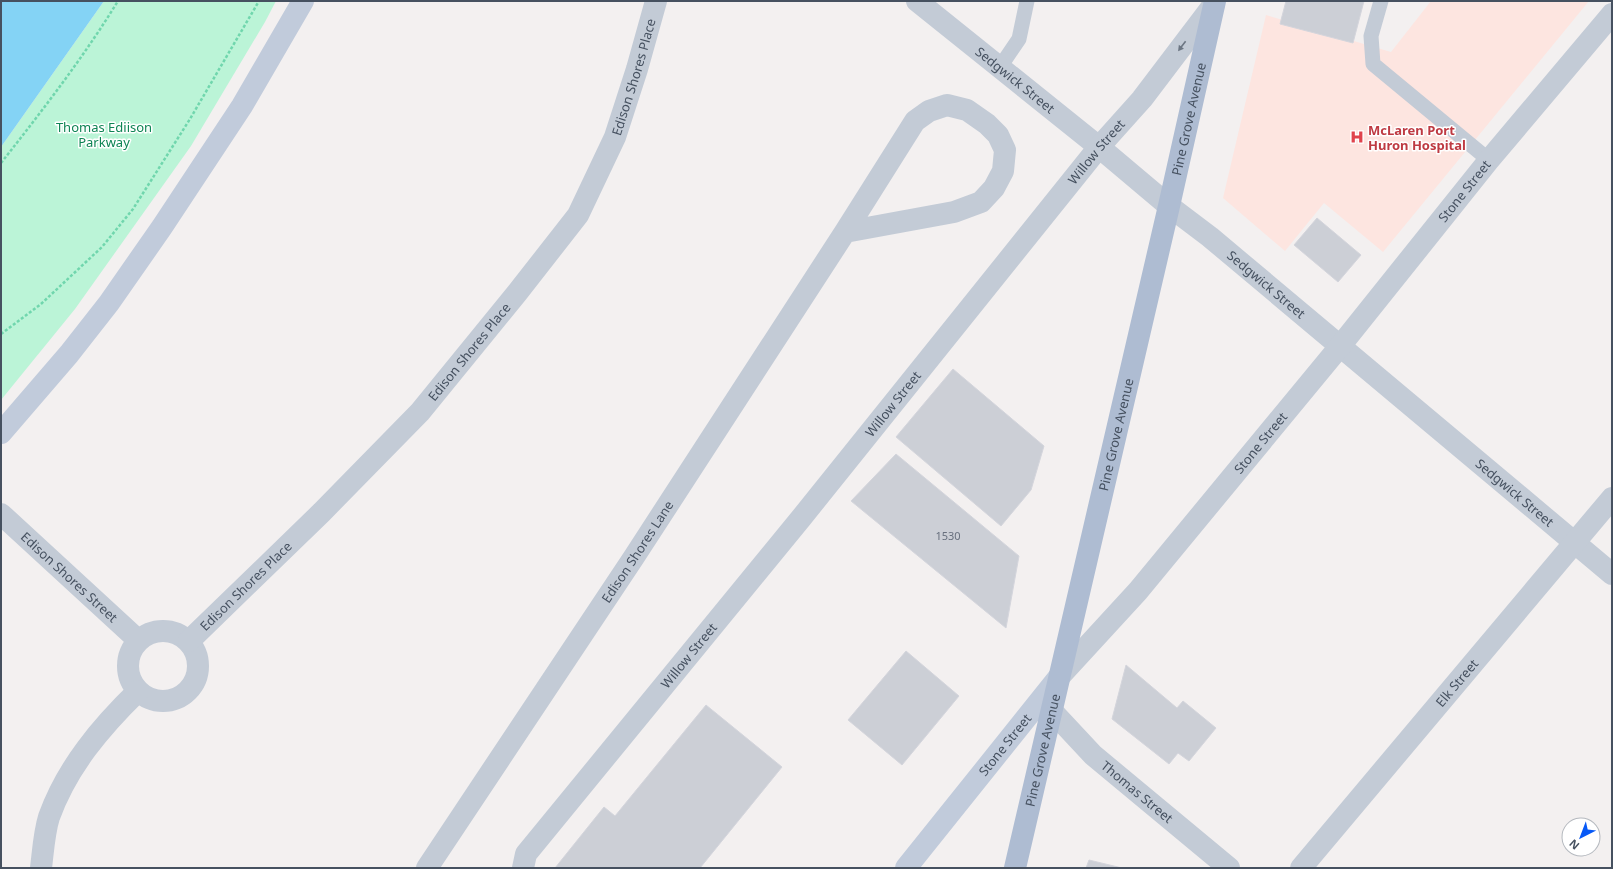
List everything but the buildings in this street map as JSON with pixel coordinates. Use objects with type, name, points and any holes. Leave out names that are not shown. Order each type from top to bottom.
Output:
[{"type":"main road","name":"Pine Grove Avenue","points":[[1015,868],[1169,206],[1214,2]]},
{"type":"street","points":[[1,433],[69,354],[109,303],[162,227],[242,106],[303,1]]},
{"type":"street","name":"Edison Shores Place","points":[[189,641],[322,512],[420,412],[517,293],[578,215],[615,137],[637,69],[656,1]]},
{"type":"street","name":"Sedgwick Street","points":[[916,1],[1000,67],[1096,152],[1210,237],[1341,345],[1612,574]]},
{"type":"street","name":"Willow Street","points":[[523,868],[526,854],[802,517],[1096,152],[1142,99],[1214,2]]},
{"type":"street","name":"Stone Street","points":[[906,868],[1059,677],[1138,591],[1341,345],[1489,160],[1612,14]]},
{"type":"street","name":"Edison Shores Lane","points":[[427,868],[634,557],[845,232],[915,121],[929,111],[947,105],[967,110],[987,124],[998,135],[1005,150],[1004,171],[994,188],[981,202],[954,212],[845,232]]},
{"type":"street","name":"Elk Street","points":[[1301,868],[1612,498]]},
{"type":"street","name":"Edison Shores Street","points":[[1,514],[138,640]]},
{"type":"street","points":[[158,630],[174,632],[189,641],[196,651],[198,675],[192,686],[184,695],[172,700],[160,701],[148,698],[138,690],[132,682],[128,671],[128,666],[132,650],[138,640],[147,634],[158,630]]},
{"type":"street","points":[[41,868],[49,817],[63,788],[84,750],[138,690]]},
{"type":"street","name":"Thomas Street","points":[[1051,710],[1093,755],[1229,868]]},
{"type":"lane","points":[[1000,67],[1019,39],[1028,1]]},
{"type":"lane","points":[[1380,1],[1371,36],[1373,64],[1489,160]]},
{"type":"path","points":[[1,163],[43,110],[106,22],[118,1]]},
{"type":"path","points":[[1,334],[40,304],[102,247],[133,209],[190,119],[260,1]]},
{"type":"shaded area","name":"McLaren Port Huron Hospital","points":[[1431,1],[1589,1],[1383,252],[1324,203],[1285,251],[1223,198],[1266,15],[1391,52]]},
{"type":"green space","name":"Thomas Ediison Parkway","points":[[104,1],[276,1],[191,146],[75,309],[1,400],[1,147]]},
{"type":"water","points":[[1,1],[104,1],[1,147]]},
{"type":"place","name":"McLaren Port Huron Hospital","points":[[1357,137]]}]
